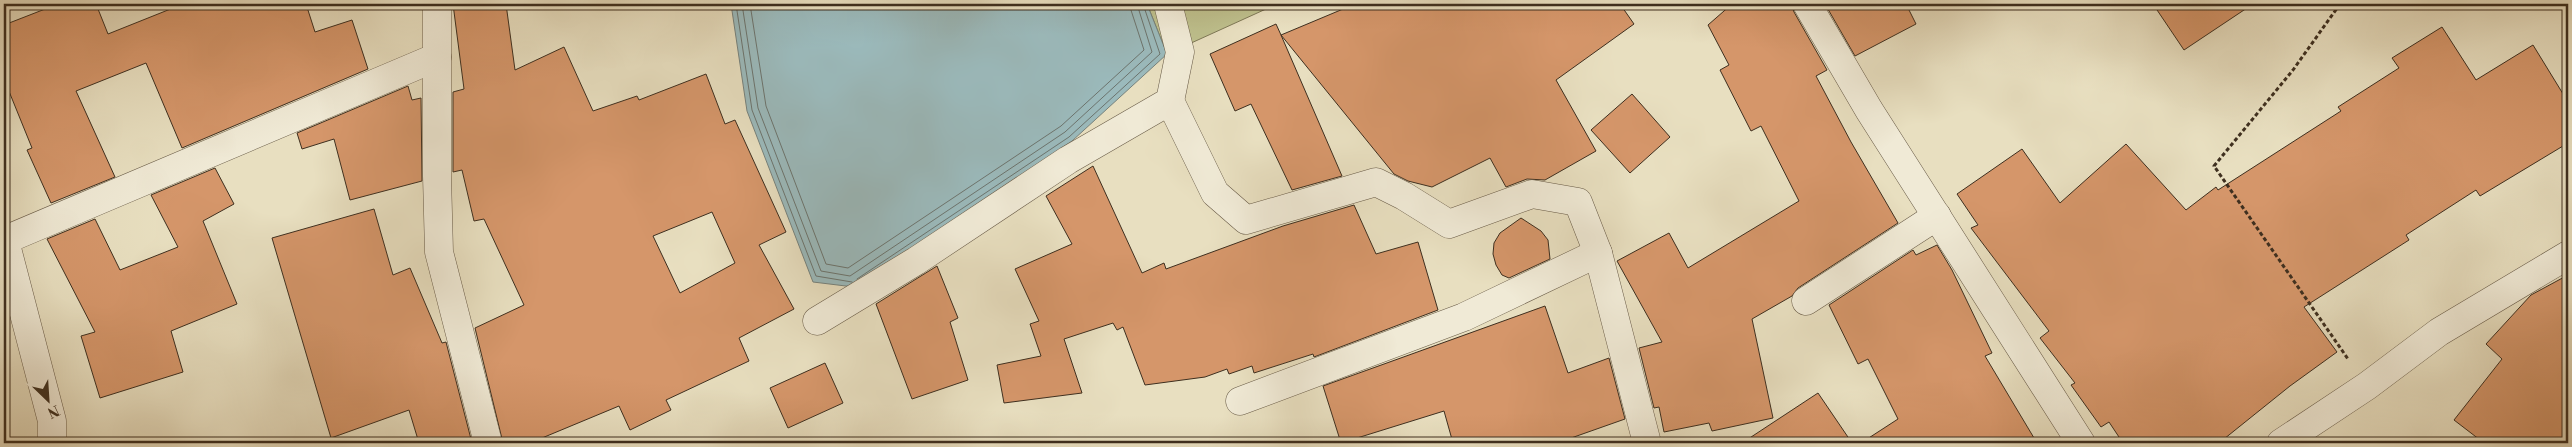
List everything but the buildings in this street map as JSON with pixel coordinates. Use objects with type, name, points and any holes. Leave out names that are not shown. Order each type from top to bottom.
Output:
[{"type":"street","points":[[437,4],[439,252],[488,443]]},
{"type":"street","points":[[1168,4],[1180,52],[1170,101],[1214,193],[1246,220],[1376,182],[1404,196],[1449,224],[1532,194],[1578,202],[1598,253],[1647,443]]},
{"type":"street","points":[[1807,4],[1869,110],[2081,443]]},
{"type":"street","points":[[52,443],[52,421],[4,239],[438,57]]},
{"type":"street","points":[[817,321],[916,261],[1068,160],[1170,101]]},
{"type":"street","points":[[1806,301],[1937,216]]},
{"type":"street","points":[[1240,401],[1464,317],[1598,253]]},
{"type":"street","points":[[2281,443],[2367,386],[2439,332],[2568,255]]},
{"type":"path","points":[[2340,4],[2293,70],[2214,166],[2367,386]]},
{"type":"green space","points":[[1147,4],[1277,4],[1167,54]]},
{"type":"water","points":[[731,4],[1147,4],[1167,54],[1072,141],[854,287],[813,282],[747,111]]}]
